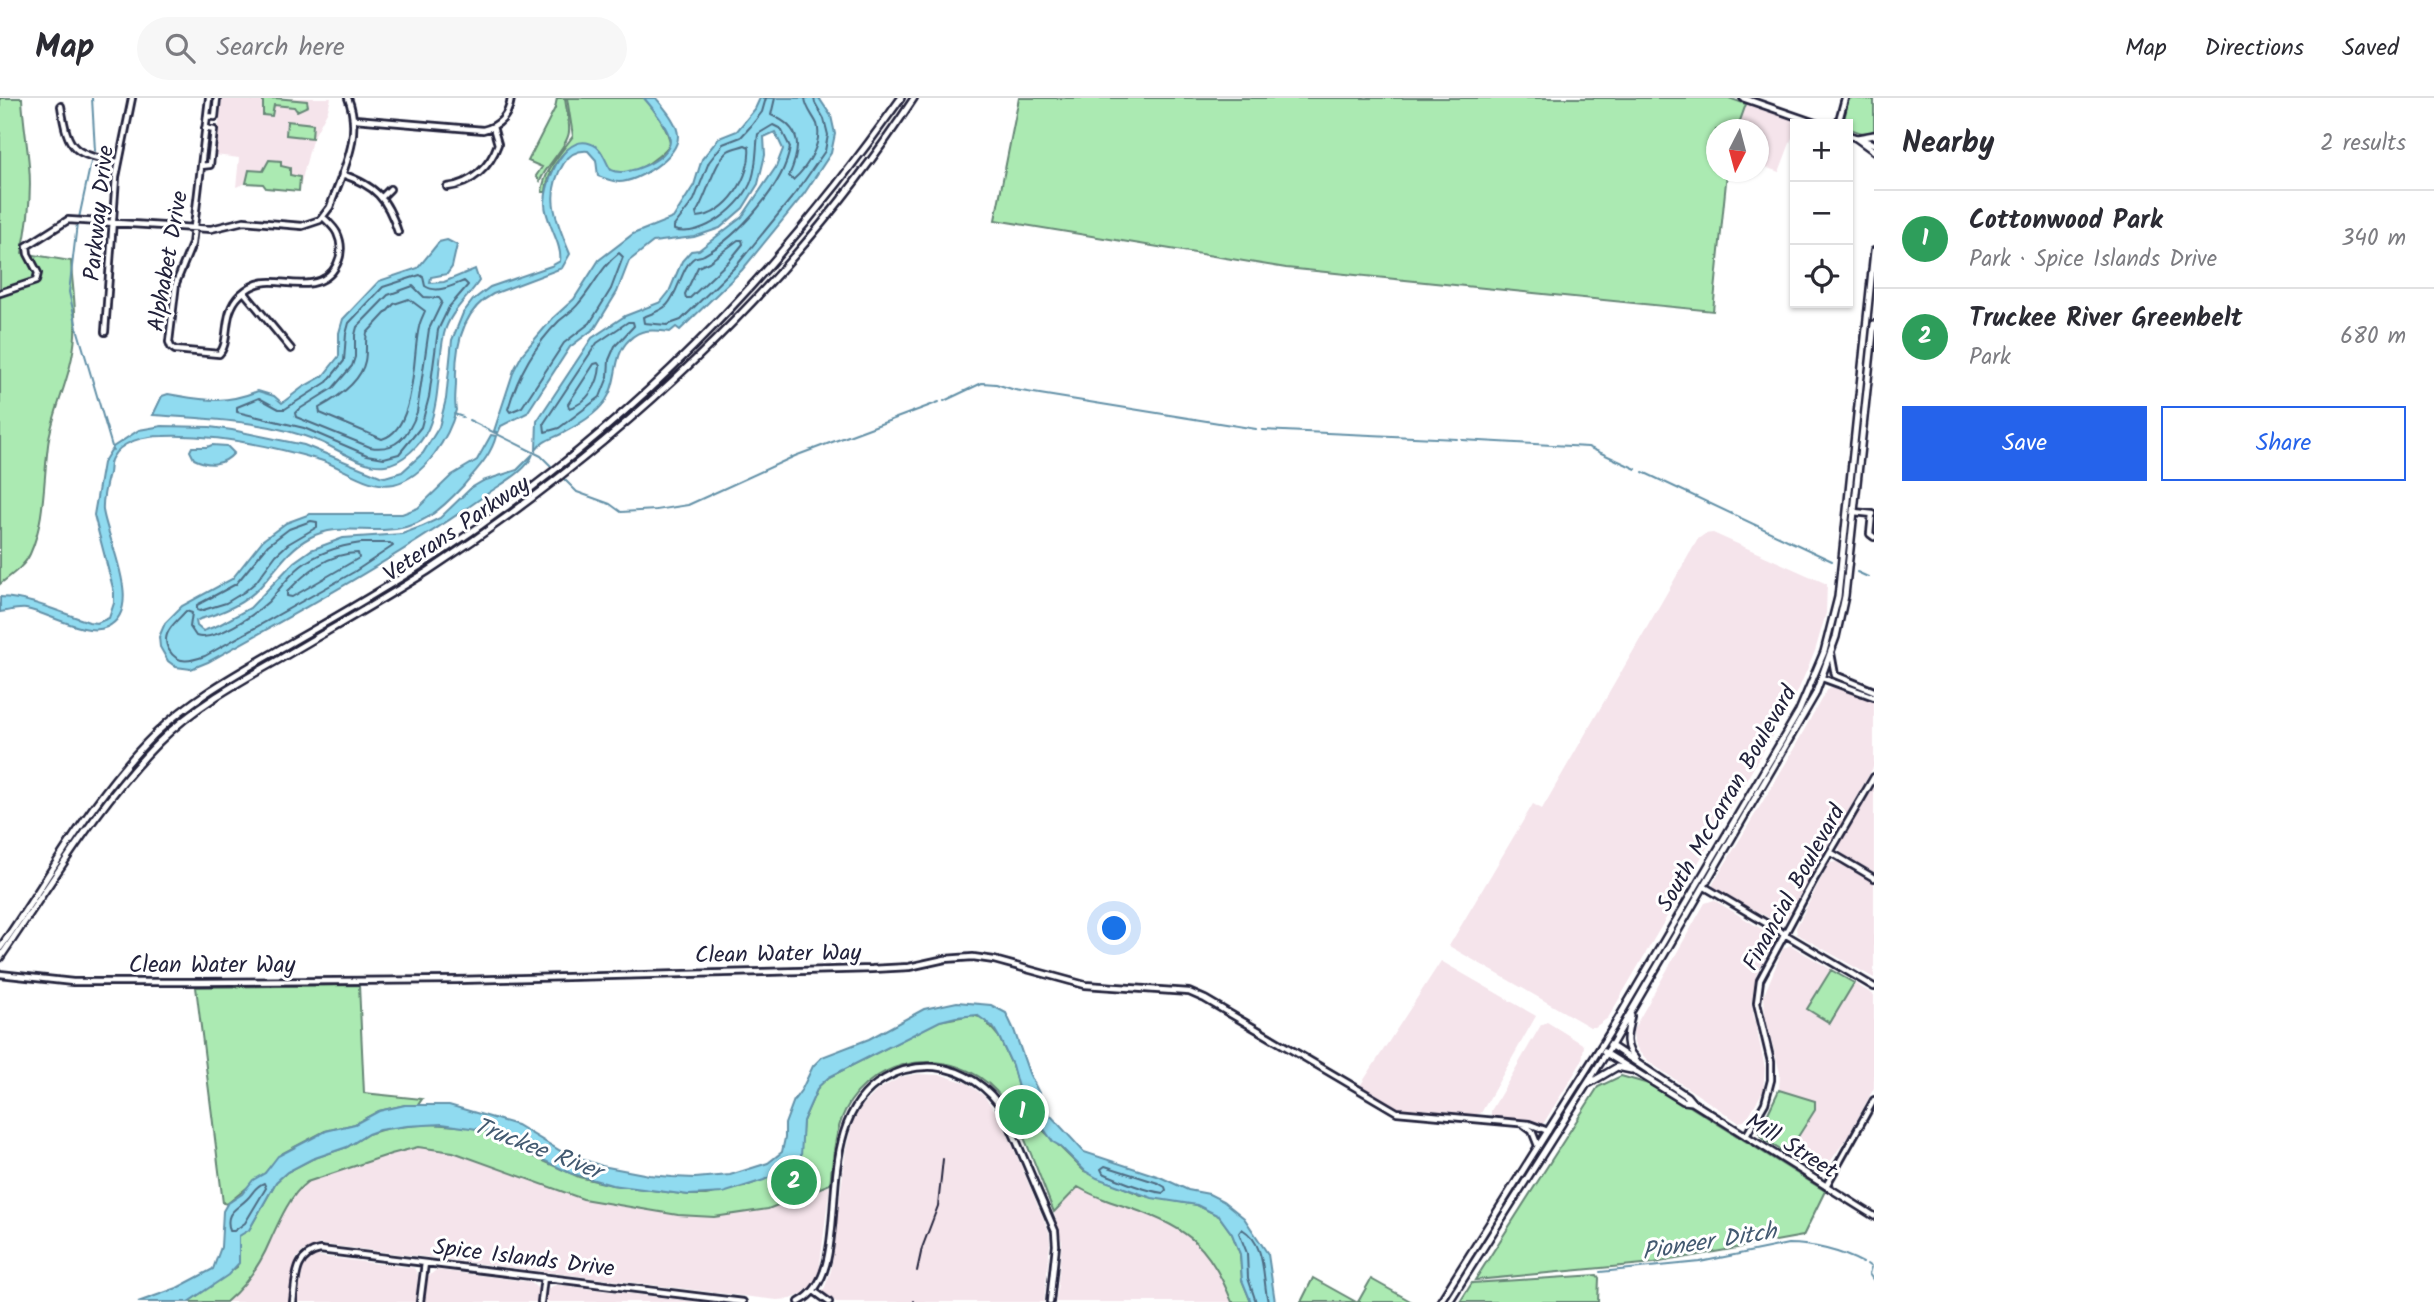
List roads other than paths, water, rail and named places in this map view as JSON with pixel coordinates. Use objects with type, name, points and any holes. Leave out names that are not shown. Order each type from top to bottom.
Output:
[{"type":"main road","name":"Veterans Parkway","points":[[0,948],[128,762],[178,713],[236,674],[395,582],[544,479],[634,405],[741,300],[790,245],[901,98]]},
{"type":"main road","name":"Veterans Parkway","points":[[0,957],[114,795],[160,741],[208,701],[399,589],[569,470],[700,355],[749,305],[853,184],[914,98]]},
{"type":"main road","points":[[1856,138],[1874,135]]},
{"type":"main road","points":[[1856,138],[1874,151]]},
{"type":"main road","name":"South McCarran Boulevard","points":[[1828,652],[1838,597],[1874,251]]},
{"type":"main road","points":[[1866,324],[1870,327],[1872,343]]},
{"type":"main road","name":"South McCarran Boulevard","points":[[1440,1302],[1604,1042],[1799,711],[1828,652],[1845,596],[1874,324]]},
{"type":"main road","points":[[1822,678],[1828,652]]},
{"type":"main road","name":"South McCarran Boulevard","points":[[1449,1302],[1607,1053],[1798,728],[1822,678]]},
{"type":"main road","points":[[1705,887],[1710,863]]},
{"type":"main road","points":[[1633,1009],[1626,1039],[1627,1049],[1653,1074]]},
{"type":"main road","name":"Mill Street","points":[[1604,1042],[1687,1096],[1692,1102],[1874,1216]]},
{"type":"main road","name":"Mill Street","points":[[1599,1049],[1683,1101],[1692,1102]]},
{"type":"main road","points":[[1585,1088],[1617,1067],[1644,1076]]},
{"type":"street","name":"Parkway Drive","points":[[105,332],[118,162],[132,98]]},
{"type":"street","name":"Alphabet Drive","points":[[209,98],[194,228],[190,250],[176,282],[169,348],[221,353],[228,314],[234,302],[244,292]]},
{"type":"street","points":[[207,116],[215,117],[217,98]]},
{"type":"street","points":[[0,293],[36,281],[38,273],[27,254],[27,246],[68,220],[194,228],[217,228],[244,221],[302,226],[314,223],[323,217],[330,207],[354,139],[355,119],[348,98]]},
{"type":"street","points":[[355,119],[477,131],[493,127],[506,115],[511,98]]},
{"type":"street","points":[[1744,98],[1804,119]]},
{"type":"street","points":[[1839,119],[1845,98]]},
{"type":"street","points":[[61,106],[65,133],[75,148],[91,157],[118,162]]},
{"type":"street","points":[[447,187],[468,181],[484,169],[498,144],[493,127]]},
{"type":"street","points":[[201,166],[210,165],[214,130],[205,128]]},
{"type":"street","points":[[1853,137],[1874,144]]},
{"type":"street","points":[[342,174],[368,185],[382,197],[398,232]]},
{"type":"street","points":[[382,197],[390,189]]},
{"type":"street","points":[[291,349],[244,292],[264,282],[309,284],[329,275],[339,260],[340,242],[336,231],[323,217]]},
{"type":"street","points":[[1854,512],[1873,514],[1870,534],[1874,537]]},
{"type":"street","points":[[1828,652],[1835,675],[1874,691]]},
{"type":"street","points":[[1822,678],[1874,697]]},
{"type":"street","name":"Financial Boulevard","points":[[1746,1136],[1765,1103],[1771,1080],[1771,1062],[1758,1003],[1763,972],[1874,777]]},
{"type":"street","points":[[1830,852],[1874,878]]},
{"type":"street","points":[[1705,887],[1874,987]]},
{"type":"street","name":"Clean Water Way","points":[[0,974],[86,982],[457,980],[909,967],[958,957],[980,957],[1085,985],[1194,994],[1393,1110],[1411,1115],[1533,1124],[1549,1132]]},
{"type":"street","points":[[799,1302],[814,1291],[825,1270],[841,1140],[851,1113],[863,1096],[880,1082],[899,1072],[927,1067],[955,1072],[975,1081],[991,1094],[1007,1118],[1055,1231],[1050,1302]]},
{"type":"street","points":[[1826,1187],[1874,1100]]},
{"type":"street","points":[[1520,1124],[1532,1131],[1538,1149]]},
{"type":"street","name":"Spice Islands Drive","points":[[293,1302],[302,1258],[320,1250],[743,1302]]},
{"type":"street","points":[[420,1302],[425,1263]]},
{"type":"street","points":[[541,1302],[544,1277]]},
{"type":"street","points":[[814,1291],[829,1302]]},
{"type":"water","points":[[644,98],[656,98],[673,121],[678,136],[676,144],[656,167],[627,181],[611,181],[598,176],[596,160],[588,151],[577,152],[566,160],[554,186],[553,197],[557,220],[570,254],[562,268],[493,294],[474,310],[459,344],[456,410],[453,421],[434,454],[416,473],[405,480],[385,485],[366,480],[320,460],[242,442],[183,436],[141,438],[121,447],[112,458],[103,501],[106,523],[121,573],[123,606],[118,618],[107,627],[89,629],[26,609],[0,612],[0,597],[34,603],[89,622],[97,623],[109,618],[114,592],[94,515],[103,463],[113,447],[139,430],[162,426],[232,430],[304,445],[380,476],[402,472],[423,453],[439,427],[446,399],[452,340],[463,313],[473,300],[490,287],[560,261],[559,248],[545,204],[549,182],[559,159],[576,144],[586,142],[597,147],[611,170],[618,172],[646,165],[668,148],[670,141],[667,131]]},
{"type":"water","points":[[760,98],[819,98],[831,116],[835,134],[831,153],[804,194],[742,270],[680,330],[676,327],[670,332],[653,330],[629,340],[620,353],[613,385],[602,405],[581,423],[545,442],[536,450],[537,421],[592,338],[625,316],[661,302],[669,292],[682,261],[691,251],[699,250],[742,217],[776,167],[783,149],[775,132],[764,137],[765,155],[758,184],[743,208],[720,228],[694,237],[653,242],[629,261],[617,292],[595,328],[570,347],[527,413],[501,426],[498,433],[494,431],[514,370],[523,353],[553,318],[574,299],[599,260],[633,234],[673,218],[694,185],[702,159],[719,138],[737,131],[755,109]]},
{"type":"water","points":[[447,240],[457,245],[452,267],[447,274],[431,277],[430,283],[444,282],[475,269],[479,281],[446,326],[432,418],[421,441],[405,457],[385,465],[369,464],[321,442],[280,429],[217,419],[153,415],[162,396],[168,394],[223,400],[258,391],[274,396],[282,403],[323,376],[339,356],[339,333],[343,319],[379,281],[418,268],[439,242]]},
{"type":"water","points":[[491,435],[496,436],[483,462],[455,494],[428,517],[396,529],[336,530],[309,538],[288,554],[247,598],[225,611],[196,621],[197,626],[203,631],[250,608],[294,562],[311,550],[343,538],[402,534],[423,526],[440,518],[471,488],[483,481],[517,470],[533,454],[521,471],[387,560],[208,662],[191,669],[176,667],[168,661],[160,647],[159,637],[165,623],[182,606],[232,579],[263,540],[286,523],[310,514],[402,514],[418,508],[452,475],[477,460]]},
{"type":"water","points":[[227,446],[234,453],[225,460],[210,464],[194,459],[190,451],[192,447]]},
{"type":"water","name":"Truckee River","points":[[957,1002],[991,1005],[1006,1013],[1029,1073],[1050,1115],[1084,1152],[1160,1177],[1188,1190],[1209,1194],[1223,1201],[1244,1218],[1268,1254],[1275,1302],[1251,1302],[1242,1280],[1240,1254],[1232,1234],[1219,1216],[1197,1205],[1152,1198],[1097,1178],[1085,1171],[1053,1142],[1020,1095],[1012,1065],[999,1037],[993,1027],[977,1015],[940,1021],[829,1077],[818,1087],[803,1121],[801,1156],[797,1163],[764,1180],[723,1193],[689,1195],[612,1185],[570,1173],[484,1130],[442,1124],[379,1130],[347,1147],[312,1159],[287,1172],[276,1182],[249,1230],[239,1236],[239,1263],[228,1275],[188,1302],[138,1302],[177,1288],[213,1269],[221,1247],[223,1211],[227,1204],[242,1194],[253,1180],[265,1173],[278,1156],[326,1131],[355,1124],[379,1111],[405,1105],[449,1105],[517,1125],[564,1153],[602,1166],[672,1177],[730,1175],[768,1163],[782,1152],[785,1124],[794,1100],[813,1066],[822,1057],[869,1039],[924,1009]]},
{"type":"waterway","points":[[92,98],[95,151]]},
{"type":"waterway","points":[[79,218],[91,162]]},
{"type":"waterway","points":[[77,224],[69,292],[113,450]]},
{"type":"waterway","points":[[944,401],[982,383],[996,384],[1015,390],[1256,429]]},
{"type":"waterway","points":[[562,477],[577,492],[610,504],[621,512],[688,505],[795,456],[939,402]]},
{"type":"waterway","points":[[454,414],[463,417]]},
{"type":"waterway","points":[[469,420],[541,456],[558,473]]},
{"type":"waterway","points":[[1262,430],[1457,439]]},
{"type":"waterway","points":[[1462,440],[1588,447],[1636,469]]},
{"type":"waterway","points":[[1643,472],[1832,561]]},
{"type":"waterway","points":[[1857,572],[1868,577]]},
{"type":"waterway","name":"Pioneer Ditch","points":[[1600,1272],[1700,1262],[1788,1244],[1826,1249],[1863,1263]]},
{"type":"waterway","name":"Pioneer Ditch","points":[[1867,1264],[1871,1267],[1869,1274],[1874,1281]]},
{"type":"railway","points":[[917,1271],[922,1248],[938,1206],[943,1159]]},
{"type":"place","name":"Cottonwood Park","points":[[1022,1112]]},
{"type":"place","name":"Truckee River Greenbelt","points":[[794,1182]]}]
